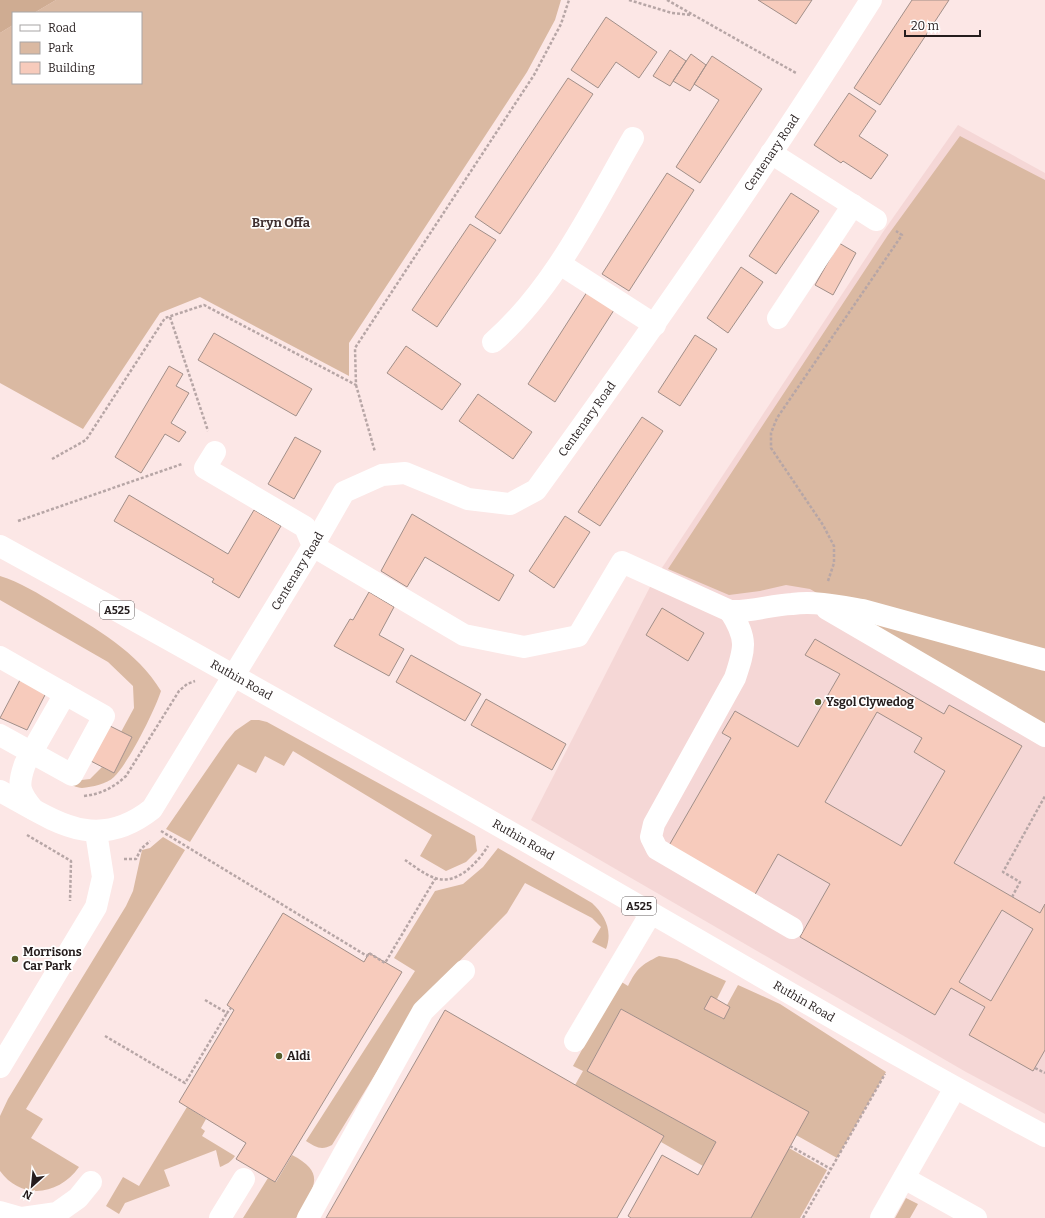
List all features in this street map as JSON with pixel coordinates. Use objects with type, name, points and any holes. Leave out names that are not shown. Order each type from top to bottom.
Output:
[{"type":"main road","name":"Centenary Road","points":[[96,832],[112,830],[128,825],[152,809],[233,675],[314,546],[344,492],[382,475],[405,473],[468,499],[510,504],[536,490],[655,325],[817,86],[871,0]]},
{"type":"main road","points":[[494,342],[512,326],[560,264],[633,138]]},
{"type":"main road","points":[[771,153],[876,220]]},
{"type":"main road","points":[[778,318],[852,205]]},
{"type":"main road","points":[[560,264],[655,325]]},
{"type":"main road","points":[[210,460],[305,527],[314,546],[464,635],[524,647],[578,636],[622,562],[730,611],[746,612],[785,604],[818,604],[863,610],[1045,660]]},
{"type":"main road","name":"Ruthin Road","points":[[0,546],[233,675],[954,1088],[1045,1136]]},
{"type":"main road","points":[[818,604],[1045,736]]},
{"type":"main road","points":[[730,611],[742,629],[744,652],[735,678],[654,824],[650,837],[657,849],[792,928]]},
{"type":"main road","points":[[0,657],[104,716],[72,775],[0,735]]},
{"type":"main road","points":[[33,809],[21,794],[20,777],[65,694]]},
{"type":"main road","points":[[0,792],[64,824],[96,832],[103,877],[96,907],[0,1067]]},
{"type":"main road","points":[[575,1041],[650,913]]},
{"type":"main road","points":[[308,1218],[424,1011],[464,971]]},
{"type":"main road","points":[[881,1218],[954,1088]]},
{"type":"main road","points":[[904,1178],[976,1218]]},
{"type":"main road","points":[[220,1218],[244,1179]]},
{"type":"main road","points":[[0,1212],[22,1218],[61,1216],[91,1182]]},
{"type":"path","points":[[382,475],[356,385],[355,348],[534,74],[561,24],[569,0]]},
{"type":"path","points":[[629,0],[672,14],[694,15]]},
{"type":"path","points":[[667,0],[817,86]]},
{"type":"path","points":[[818,604],[826,587],[834,563],[834,546],[823,525],[771,448],[771,433],[777,418],[902,235],[876,220]]},
{"type":"path","points":[[52,459],[86,440],[165,318],[204,305],[356,385]]},
{"type":"path","points":[[18,521],[192,460],[210,460],[170,317]]},
{"type":"path","points":[[1012,897],[1020,882],[1003,872],[1045,796]]},
{"type":"path","points":[[405,860],[435,879],[450,879],[468,870],[481,857],[500,827]]},
{"type":"path","points":[[162,832],[367,956],[369,953],[385,963],[435,879]]},
{"type":"path","points":[[205,1000],[227,1013]]},
{"type":"path","points":[[105,1036],[186,1083],[231,1008]]},
{"type":"path","points":[[803,1218],[896,1054]]},
{"type":"path","points":[[1035,1068],[1045,1073]]},
{"type":"path","points":[[790,1146],[831,1169]]},
{"type":"shaded area","points":[[0,0],[56,0],[36,12],[12,12],[12,26],[0,33]]},
{"type":"shaded area","name":"Ysgol Clywedog","points":[[958,125],[1045,173],[1045,1114],[966,1072],[531,820],[652,583],[883,232]]},
{"type":"green space","points":[[56,0],[561,0],[555,20],[527,72],[349,343],[349,376],[200,297],[160,313],[83,429],[0,383],[0,33],[12,26],[12,84],[142,84],[142,12],[36,12]]},
{"type":"green space","points":[[960,136],[1045,180],[1045,728],[810,589],[786,585],[760,591],[729,595],[668,569],[888,235]]},
{"type":"green space","points":[[0,576],[36,593],[115,642],[140,664],[161,691],[147,723],[126,761],[114,777],[107,782],[82,788],[65,782],[90,779],[102,767],[114,773],[132,737],[121,732],[134,708],[133,686],[108,662],[0,600]]},
{"type":"green space","points":[[251,720],[267,722],[475,836],[477,851],[466,862],[446,871],[420,856],[432,835],[293,751],[284,766],[265,756],[256,773],[238,764],[190,842],[166,829],[226,742],[235,731]]},
{"type":"green space","points":[[163,837],[185,850],[26,1109],[43,1119],[31,1138],[79,1167],[61,1184],[51,1188],[40,1191],[19,1187],[9,1181],[0,1171],[0,1116],[8,1099],[126,906],[133,891],[142,850],[150,848]]},
{"type":"green space","points":[[498,848],[592,903],[604,918],[608,930],[609,936],[606,949],[592,942],[601,927],[592,918],[525,883],[507,913],[420,1001],[332,1145],[325,1148],[319,1148],[306,1141],[415,971],[394,958],[435,891],[463,884],[483,867]]},
{"type":"green space","points":[[659,956],[677,959],[726,981],[717,999],[711,997],[704,1009],[723,1019],[730,1007],[727,1005],[738,985],[780,1004],[886,1072],[837,1158],[796,1135],[808,1112],[621,1009],[587,1071],[716,1142],[703,1166],[661,1142],[664,1136],[575,1085],[583,1071],[573,1066],[620,981],[628,986],[640,968]]},
{"type":"green space","points":[[187,1107],[206,1119],[201,1128],[205,1131],[202,1136],[235,1156],[229,1163],[220,1167],[216,1150],[164,1170],[170,1186],[125,1203],[119,1214],[106,1206],[123,1177],[139,1186]]},
{"type":"green space","points":[[789,1148],[827,1170],[800,1218],[751,1218]]},
{"type":"green space","points":[[292,1155],[303,1162],[314,1176],[312,1190],[296,1218],[243,1218],[268,1178],[276,1182]]},
{"type":"green space","points":[[906,1198],[918,1204],[910,1218],[895,1218]]},
{"type":"building","points":[[758,0],[812,0],[796,24]]},
{"type":"building","points":[[912,0],[949,0],[880,105],[854,88]]},
{"type":"building","points":[[606,17],[657,52],[639,78],[616,62],[598,88],[571,70]]},
{"type":"building","points":[[670,50],[686,61],[670,86],[653,76]]},
{"type":"building","points":[[691,54],[706,65],[690,91],[673,81]]},
{"type":"building","points":[[712,56],[762,89],[700,183],[676,167],[719,100],[694,84]]},
{"type":"building","points":[[568,78],[593,94],[500,234],[475,217]]},
{"type":"building","points":[[849,93],[876,111],[859,136],[888,155],[871,179],[843,161],[841,163],[814,145]]},
{"type":"building","points":[[667,173],[694,190],[629,291],[602,274]]},
{"type":"building","points":[[791,193],[819,211],[776,274],[749,256]]},
{"type":"building","points":[[470,224],[496,240],[437,327],[412,310]]},
{"type":"building","points":[[839,243],[856,253],[833,295],[815,285]]},
{"type":"building","points":[[741,267],[763,282],[728,333],[707,318]]},
{"type":"building","points":[[587,292],[614,310],[555,402],[528,384]]},
{"type":"building","points":[[214,333],[312,389],[296,416],[198,360]]},
{"type":"building","points":[[695,335],[717,349],[680,406],[658,392]]},
{"type":"building","points":[[406,346],[461,384],[442,410],[387,373]]},
{"type":"building","points":[[169,366],[183,374],[176,386],[189,393],[171,423],[186,432],[179,442],[165,434],[141,473],[115,457]]},
{"type":"building","points":[[478,394],[532,432],[513,459],[459,421]]},
{"type":"building","points":[[642,417],[663,431],[600,526],[578,512]]},
{"type":"building","points":[[295,437],[321,451],[294,499],[268,484]]},
{"type":"building","points":[[129,495],[228,554],[254,510],[281,526],[239,598],[212,582],[214,579],[114,521]]},
{"type":"building","points":[[412,514],[514,575],[499,601],[425,557],[407,587],[381,571]]},
{"type":"building","points":[[565,516],[590,532],[554,588],[529,571]]},
{"type":"building","points":[[369,592],[394,607],[379,635],[404,649],[389,676],[334,646],[350,619],[353,620]]},
{"type":"building","points":[[662,608],[704,633],[688,661],[646,635]]},
{"type":"building","points":[[815,639],[944,714],[949,705],[1022,746],[954,863],[1040,913],[1045,904],[1045,1050],[1033,1071],[969,1035],[985,1007],[951,988],[935,1015],[800,937],[830,884],[778,854],[753,898],[667,849],[731,738],[722,733],[735,711],[798,747],[840,674],[805,655]],"holes":[[[877,712],[922,738],[914,752],[945,771],[901,846],[825,802]],[[1002,910],[1033,929],[991,1001],[959,982]]]},
{"type":"building","points":[[411,655],[481,694],[465,721],[396,682]]},
{"type":"building","points":[[20,680],[46,693],[27,730],[0,718]]},
{"type":"building","points":[[486,699],[566,744],[552,770],[471,725]]},
{"type":"building","points":[[104,723],[132,737],[114,773],[85,758]]},
{"type":"building","name":"Aldi","points":[[283,913],[364,962],[369,953],[402,972],[275,1182],[236,1159],[246,1143],[179,1102],[234,1010],[227,1005]]},
{"type":"building","points":[[711,996],[730,1007],[724,1019],[704,1009]]},
{"type":"building","points":[[621,1009],[809,1112],[751,1218],[631,1218],[628,1216],[662,1155],[698,1175],[716,1142],[587,1071]]},
{"type":"building","points":[[445,1010],[664,1136],[617,1218],[326,1218]]},
{"type":"place","name":"Ysgol Clywedog","points":[[818,702]]},
{"type":"place","name":"Morrisons Car Park","points":[[15,959]]},
{"type":"place","name":"Aldi","points":[[279,1056]]},
{"type":"district","name":"Bryn Offa","points":[[281,222]]}]
